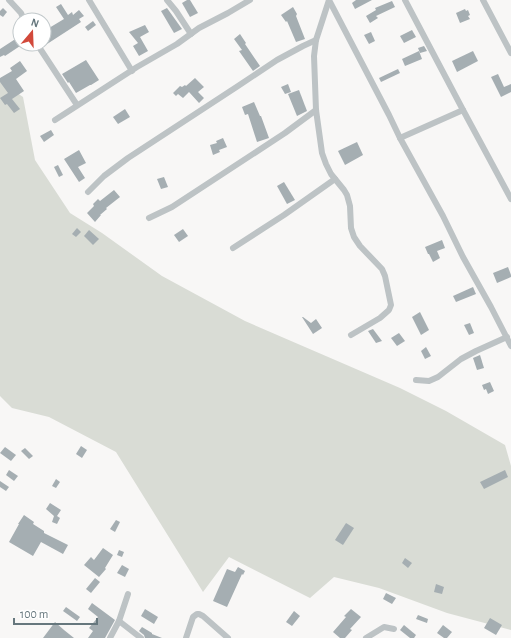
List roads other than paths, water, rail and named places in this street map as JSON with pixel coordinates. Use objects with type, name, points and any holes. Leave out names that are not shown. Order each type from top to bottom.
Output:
[{"type":"street","points":[[9,0],[20,12]]},
{"type":"street","points":[[90,0],[132,71]]},
{"type":"street","points":[[167,0],[191,34]]},
{"type":"street","points":[[55,120],[177,44],[199,28],[250,0]]},
{"type":"street","points":[[329,0],[316,40],[314,56],[316,110],[322,153],[331,174],[347,195],[350,206],[351,228],[354,237],[360,246],[382,269],[385,276],[391,305],[389,310],[380,318],[351,335]]},
{"type":"street","points":[[329,0],[400,138],[443,216],[463,257],[511,346]]},
{"type":"street","points":[[405,0],[462,110],[511,199]]},
{"type":"street","points":[[483,0],[511,53]]},
{"type":"street","points":[[88,192],[104,176],[128,158],[277,60],[316,40]]},
{"type":"street","points":[[42,52],[78,105]]},
{"type":"street","points":[[149,218],[172,207],[285,133],[316,110]]},
{"type":"street","points":[[400,138],[462,110]]},
{"type":"street","points":[[233,248],[284,215],[335,179]]},
{"type":"street","points":[[416,380],[429,381],[438,377],[462,359],[507,337]]},
{"type":"street","points":[[110,638],[119,622],[128,594]]},
{"type":"street","points":[[186,638],[193,617],[197,614],[203,616],[228,638]]},
{"type":"street","points":[[119,622],[141,638]]},
{"type":"street","points":[[366,638],[384,628],[394,629]]}]
